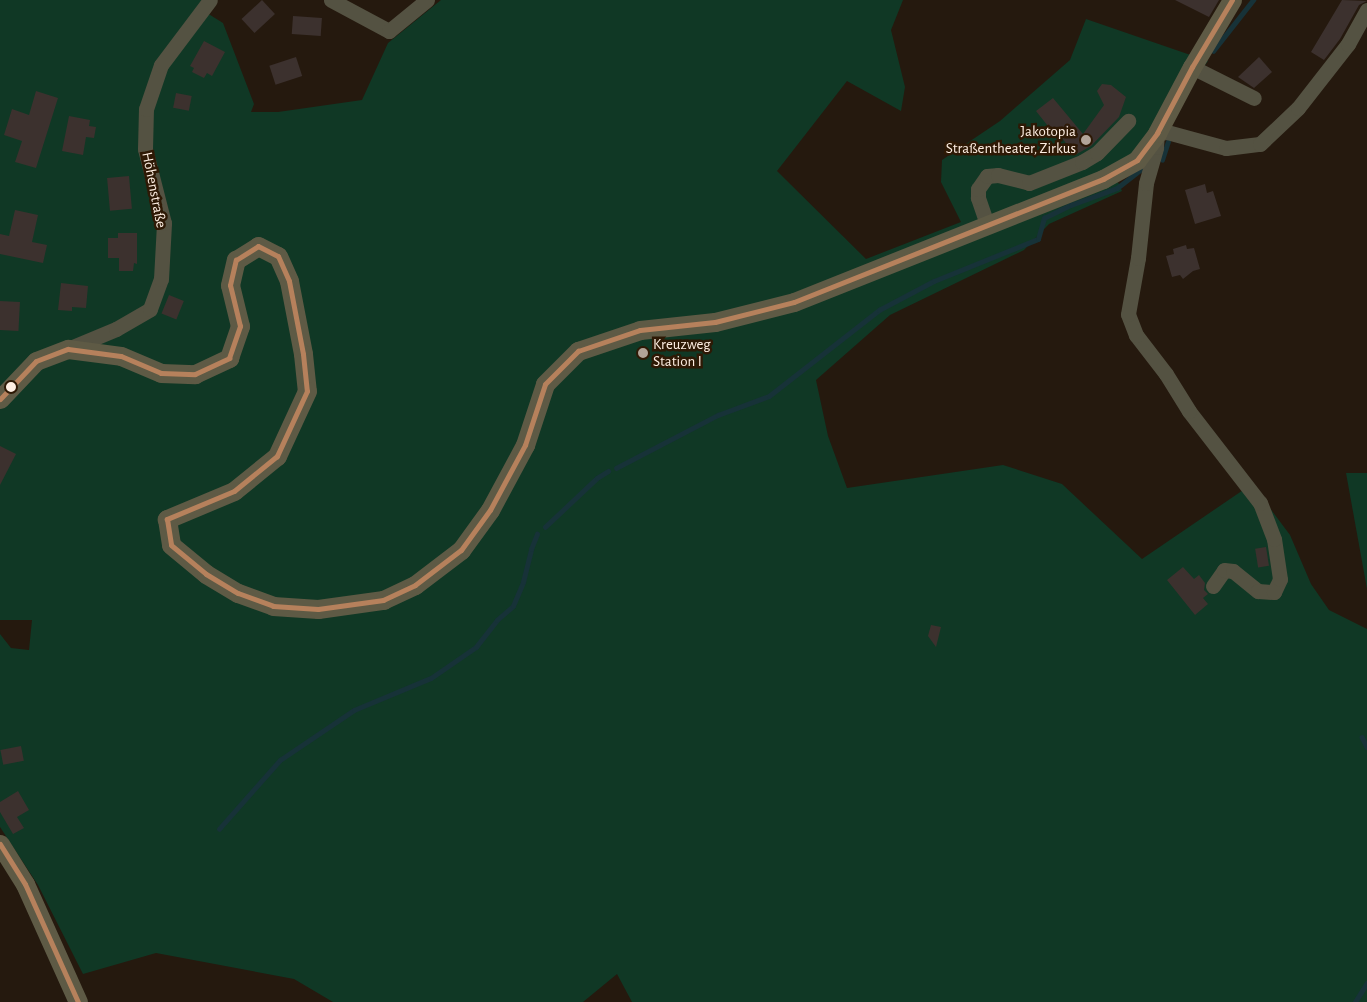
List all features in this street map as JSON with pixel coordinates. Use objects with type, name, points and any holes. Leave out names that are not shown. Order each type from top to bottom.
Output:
[{"type":"main road","points":[[68,349],[122,356],[161,373],[195,374],[229,358],[240,326],[230,285],[236,260],[258,246],[278,256],[289,281],[303,354],[307,391],[277,456],[234,491],[167,520],[171,545],[206,574],[238,593],[273,606],[318,609],[383,600],[415,585],[461,550],[490,510],[525,445],[545,384],[578,351],[640,330],[715,322],[794,302],[1102,179],[1136,160],[1157,133],[1192,67],[1232,0]]},
{"type":"main road","name":"Höhenstraße","points":[[0,399],[36,361],[68,349]]},
{"type":"main road","points":[[0,844],[25,884],[78,1002]]},
{"type":"street","name":"Höhenstraße","points":[[68,349],[116,329],[150,308],[160,279],[164,223],[145,149],[146,109],[161,65],[210,0]]},
{"type":"street","points":[[331,0],[389,31],[427,0]]},
{"type":"street","points":[[1213,586],[1224,570],[1233,571],[1258,591],[1274,592],[1280,579],[1274,539],[1260,503],[1189,411],[1166,374],[1136,335],[1128,314],[1138,258],[1146,184],[1156,148],[1157,133],[1167,132],[1226,148],[1260,144],[1298,108],[1348,44],[1367,10]]},
{"type":"street","points":[[1192,67],[1254,98]]},
{"type":"street","points":[[987,224],[978,198],[978,189],[987,176],[998,175],[1029,183],[1082,162],[1097,153],[1128,121]]},
{"type":"green space","points":[[0,0],[215,0],[207,13],[223,23],[254,104],[251,112],[278,112],[362,100],[388,43],[441,0],[903,0],[891,30],[905,87],[901,111],[847,81],[777,171],[866,259],[961,222],[941,182],[942,160],[1000,121],[1070,60],[1086,19],[1208,61],[1137,160],[1024,217],[1118,182],[1122,191],[1049,224],[1024,250],[890,315],[816,380],[828,436],[847,488],[1003,465],[1062,484],[1142,559],[1252,484],[1290,535],[1311,584],[1329,610],[1367,629],[1367,1002],[632,1002],[617,974],[583,1002],[333,1002],[294,979],[156,953],[83,974],[38,885],[0,827],[0,634],[11,648],[29,650],[32,620],[0,620]]},
{"type":"green space","points":[[1346,473],[1367,473],[1367,589]]},
{"type":"building","points":[[262,0],[275,14],[254,33],[242,19]]},
{"type":"building","points":[[1175,0],[1219,0],[1209,17]]},
{"type":"building","points":[[1342,0],[1367,1],[1359,5],[1340,39],[1324,60],[1311,52]]},
{"type":"building","points":[[293,16],[322,18],[321,36],[292,34]]},
{"type":"building","points":[[204,41],[225,52],[212,76],[207,73],[204,78],[192,72],[194,68],[190,66]]},
{"type":"building","points":[[296,57],[302,76],[276,85],[269,66]]},
{"type":"building","points":[[1259,57],[1272,72],[1254,88],[1238,77]]},
{"type":"building","points":[[1102,84],[1111,85],[1126,97],[1119,117],[1091,146],[1075,155],[1058,133],[1055,135],[1036,111],[1053,98],[1083,134],[1104,105],[1097,91]]},
{"type":"building","points":[[36,91],[58,98],[36,168],[15,162],[22,141],[4,135],[12,109],[29,115]]},
{"type":"building","points":[[176,93],[192,96],[189,111],[173,108]]},
{"type":"building","points":[[69,116],[90,120],[89,126],[96,127],[94,138],[86,137],[83,155],[62,151]]},
{"type":"building","points":[[129,176],[132,209],[110,211],[107,178]]},
{"type":"building","points":[[1205,184],[1207,193],[1213,191],[1221,216],[1195,224],[1185,190]]},
{"type":"building","points":[[15,210],[38,215],[32,242],[47,245],[43,263],[0,254],[0,234],[9,236]]},
{"type":"building","points":[[118,233],[137,233],[137,264],[134,263],[133,271],[119,271],[119,258],[108,258],[108,238],[118,238]]},
{"type":"building","points":[[1186,245],[1187,249],[1194,248],[1200,269],[1193,271],[1183,279],[1180,275],[1172,277],[1166,256],[1174,254],[1173,249]]},
{"type":"building","points":[[61,283],[88,286],[86,308],[72,307],[72,311],[58,310]]},
{"type":"building","points":[[169,295],[184,301],[176,320],[162,314]]},
{"type":"building","points":[[0,301],[20,302],[18,331],[0,330]]},
{"type":"building","points":[[0,446],[16,454],[0,485]]},
{"type":"building","points":[[1266,547],[1269,566],[1258,567],[1255,549]]},
{"type":"building","points":[[1183,567],[1194,579],[1199,575],[1205,583],[1204,590],[1208,594],[1203,598],[1208,604],[1195,615],[1167,580]]},
{"type":"building","points":[[931,625],[941,627],[936,647],[928,636]]},
{"type":"building","points":[[21,746],[24,761],[3,765],[0,750]]},
{"type":"building","points":[[18,791],[29,810],[17,817],[24,828],[13,834],[0,812],[0,802]]},
{"type":"waterway","points":[[1213,51],[1253,0]]},
{"type":"waterway","points":[[1162,160],[1168,142]]},
{"type":"waterway","points":[[616,468],[718,415],[769,396],[879,310],[934,281],[1038,239],[1044,218],[1071,205],[1117,188],[1145,166]]},
{"type":"waterway","points":[[545,527],[597,478],[608,471]]},
{"type":"waterway","points":[[219,829],[280,760],[354,710],[431,678],[476,647],[497,620],[513,606],[523,582],[531,549],[537,534]]},
{"type":"waterway","points":[[1362,737],[1367,747]]},
{"type":"waterway","points":[[1355,1002],[1367,983]]},
{"type":"transit line","points":[[0,399],[36,361],[68,349],[121,356],[161,373],[195,374],[229,358],[240,326],[230,285],[236,260],[258,246],[278,256],[289,281],[303,354],[307,391],[277,456],[234,491],[167,519],[171,545],[206,574],[238,593],[273,606],[318,609],[383,600],[415,585],[461,550],[490,510],[525,445],[545,384],[578,351],[640,330],[715,322],[794,302],[1103,179],[1137,160],[1157,133],[1192,67],[1232,0]]},
{"type":"transit line","points":[[0,844],[25,884],[78,1002]]},
{"type":"place","name":"Jakotopia Straßentheater, Zirkus","points":[[1086,140]]},
{"type":"place","name":"Kreuzweg Station I","points":[[643,353]]}]
